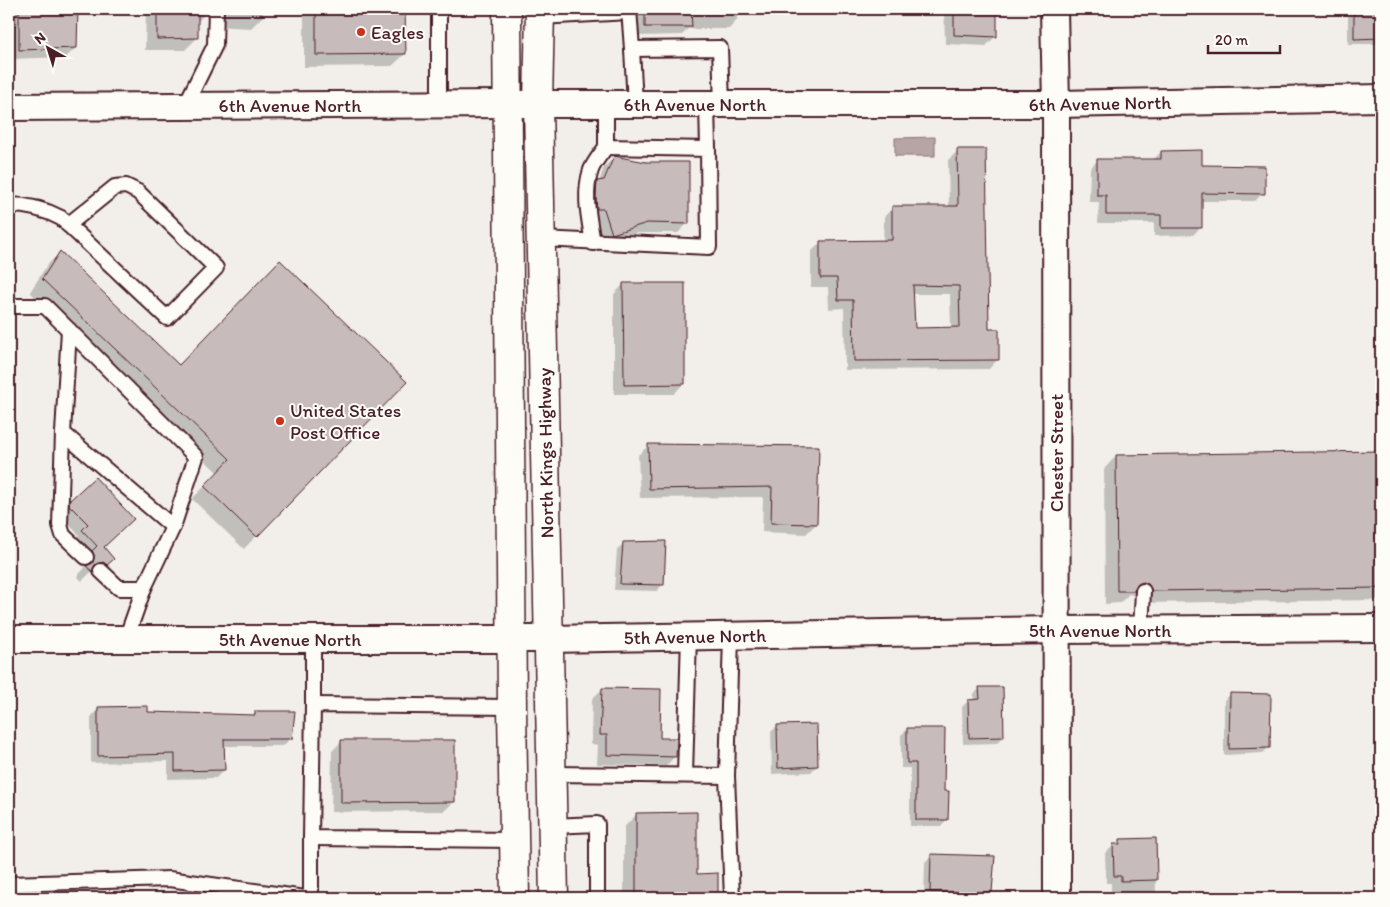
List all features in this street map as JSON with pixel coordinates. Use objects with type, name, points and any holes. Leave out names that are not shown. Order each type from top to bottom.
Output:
[{"type":"main road","name":"North Kings Highway","points":[[507,9],[515,898]]},
{"type":"main road","name":"North Kings Highway","points":[[540,13],[538,104],[554,898]]},
{"type":"street","name":"Chester Street","points":[[1054,9],[1056,104],[1057,898]]},
{"type":"street","name":"6th Avenue North","points":[[9,107],[439,104],[1056,104],[1381,98]]},
{"type":"street","name":"5th Avenue North","points":[[9,639],[549,639],[689,635],[731,636],[1056,630],[1381,628]]},
{"type":"lane","points":[[185,106],[215,45],[216,9]]},
{"type":"lane","points":[[439,9],[439,104]]},
{"type":"lane","points":[[540,13],[629,11],[636,104]]},
{"type":"lane","points":[[541,240],[709,247],[708,150],[715,104],[720,48],[632,49]]},
{"type":"lane","points":[[594,243],[586,191],[591,168],[606,147],[606,104]]},
{"type":"lane","points":[[606,147],[708,150]]},
{"type":"lane","points":[[9,204],[45,210],[61,218],[68,225],[168,318],[216,268],[138,192],[126,186],[115,187],[68,225]]},
{"type":"lane","points":[[9,306],[45,306],[196,457],[173,527],[144,588],[126,639]]},
{"type":"lane","points":[[68,330],[60,525],[63,535],[86,557]]},
{"type":"lane","points":[[63,433],[173,527]]},
{"type":"lane","points":[[101,571],[119,588],[144,588]]},
{"type":"lane","points":[[1141,630],[1143,591]]},
{"type":"lane","points":[[685,775],[689,635]]},
{"type":"lane","points":[[731,636],[727,776],[732,898]]},
{"type":"lane","points":[[311,898],[313,639]]},
{"type":"lane","points":[[313,705],[512,707]]},
{"type":"lane","points":[[552,774],[727,776]]},
{"type":"lane","points":[[552,826],[597,824],[597,898]]},
{"type":"lane","points":[[311,838],[514,840]]},
{"type":"lane","points":[[9,884],[169,879],[304,898]]},
{"type":"shaded area","points":[[935,137],[935,156],[895,156],[895,138]]},
{"type":"building","points":[[19,9],[78,9],[77,48],[19,50]]},
{"type":"building","points":[[157,9],[198,9],[198,38],[157,39]]},
{"type":"building","name":"Eagles","points":[[316,9],[405,9],[406,54],[316,55]]},
{"type":"building","points":[[645,9],[691,9],[692,27],[645,27]]},
{"type":"building","points":[[954,9],[997,9],[997,37],[954,35]]},
{"type":"building","points":[[1354,9],[1381,9],[1381,38],[1354,39]]},
{"type":"building","points":[[957,149],[986,149],[989,329],[999,329],[999,360],[854,361],[853,300],[838,300],[837,278],[820,278],[820,241],[892,240],[892,206],[958,206]],"holes":[[[913,285],[959,286],[960,327],[915,328]]]},
{"type":"building","points":[[1202,150],[1202,165],[1265,166],[1265,194],[1202,193],[1202,228],[1161,228],[1161,215],[1106,215],[1106,195],[1097,195],[1097,159],[1161,159],[1161,151]]},
{"type":"building","points":[[614,156],[646,162],[689,162],[689,224],[647,223],[612,234],[604,209],[597,209],[596,197],[597,181],[604,180]]},
{"type":"building","name":"United States Post Office","points":[[60,251],[179,365],[280,260],[407,382],[257,537],[204,486],[230,459],[42,279]]},
{"type":"building","points":[[623,283],[685,283],[685,384],[624,385]]},
{"type":"building","points":[[648,444],[819,446],[817,524],[771,523],[772,487],[649,489]]},
{"type":"building","points":[[1381,451],[1381,588],[1152,591],[1148,584],[1143,582],[1136,586],[1134,591],[1117,591],[1116,455]]},
{"type":"building","points":[[95,477],[134,519],[104,547],[114,559],[107,565],[103,562],[95,565],[93,572],[86,566],[93,563],[94,555],[92,551],[97,546],[82,530],[88,524],[69,505],[70,500]]},
{"type":"building","points":[[666,541],[664,585],[620,584],[623,542]]},
{"type":"building","points":[[979,687],[1003,687],[1004,737],[969,738],[968,700],[980,699]]},
{"type":"building","points":[[602,688],[661,689],[660,738],[677,738],[676,757],[607,755],[607,735],[600,735]]},
{"type":"building","points":[[1230,693],[1271,694],[1270,748],[1229,749]]},
{"type":"building","points":[[148,706],[148,712],[255,715],[255,711],[295,711],[292,739],[224,739],[225,770],[175,771],[175,754],[98,756],[98,707]]},
{"type":"building","points":[[817,724],[818,766],[778,768],[777,725]]},
{"type":"building","points":[[907,728],[945,728],[944,791],[949,791],[948,820],[916,820],[916,763],[907,763]]},
{"type":"building","points":[[341,740],[455,740],[455,802],[341,803]]},
{"type":"building","points":[[697,812],[697,874],[718,873],[718,898],[636,898],[636,813]]},
{"type":"building","points":[[1156,838],[1157,880],[1121,881],[1121,876],[1114,876],[1113,844],[1120,844],[1120,839]]},
{"type":"building","points":[[931,854],[995,856],[992,892],[930,892]]},
{"type":"place","name":"Eagles","points":[[361,32]]},
{"type":"place","name":"United States Post Office","points":[[280,421]]}]
